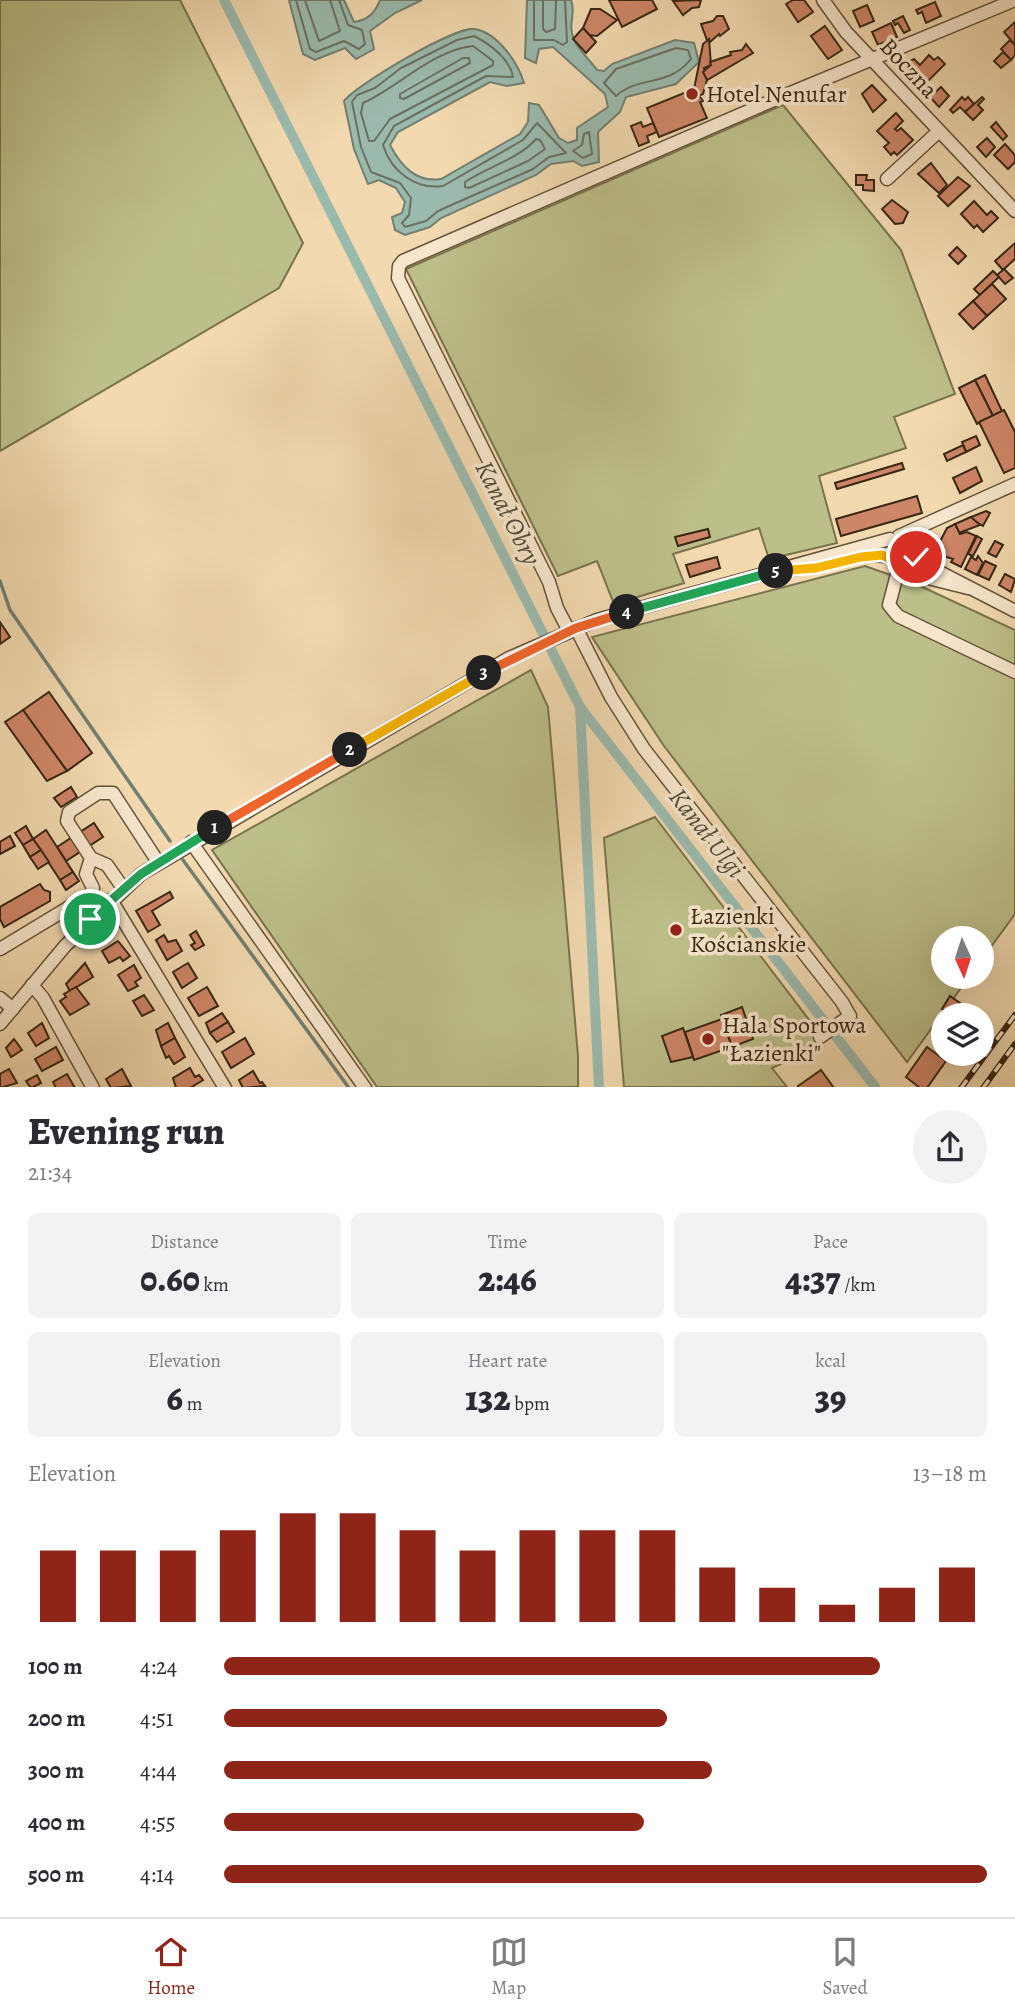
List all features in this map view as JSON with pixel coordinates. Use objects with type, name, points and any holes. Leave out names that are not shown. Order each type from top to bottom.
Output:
[{"type":"street","name":"Boczna","points":[[823,0],[846,32],[1015,211]]},
{"type":"street","points":[[822,1035],[845,1019],[644,749],[570,631],[557,608],[550,582],[398,278],[399,266],[403,261],[764,105],[1015,0]]},
{"type":"street","name":"Boczna","points":[[887,179],[939,131]]},
{"type":"street","points":[[0,1024],[65,946],[123,888],[158,862],[526,650],[570,631],[895,538],[1015,484]]},
{"type":"street","points":[[900,563],[909,560],[925,526]]},
{"type":"street","points":[[888,557],[886,548],[895,538],[908,538],[922,563],[1015,611]]},
{"type":"street","points":[[781,570],[816,568],[861,557],[888,557],[932,579],[968,588]]},
{"type":"street","points":[[900,563],[900,572],[889,598],[893,611],[1015,672]]},
{"type":"street","points":[[123,888],[107,865],[91,858],[67,821],[69,812],[98,793],[113,793],[158,862]]},
{"type":"street","points":[[191,842],[365,1087]]},
{"type":"street","points":[[0,949],[92,894],[93,888],[86,874],[91,858]]},
{"type":"street","points":[[111,900],[225,1087]]},
{"type":"street","points":[[32,985],[43,998],[93,1087]]},
{"type":"street","points":[[0,998],[13,1009]]},
{"type":"green space","points":[[0,0],[180,0],[303,243],[279,288],[0,451]]},
{"type":"green space","points":[[783,105],[901,250],[955,394],[894,417],[906,448],[819,476],[837,543],[769,559],[759,528],[673,554],[684,583],[614,604],[597,561],[558,576],[406,269]]},
{"type":"green space","points":[[865,566],[916,584],[1015,630],[1015,914],[994,943],[994,926],[931,926],[931,989],[960,989],[950,1003],[931,1003],[931,1029],[907,1062],[664,746],[592,637]]},
{"type":"green space","points":[[531,670],[548,707],[578,1056],[578,1087],[377,1087],[212,850]]},
{"type":"green space","name":"Łazienki Kościanskie","points":[[655,817],[810,1021],[820,1046],[772,1068],[787,1087],[624,1087],[604,838]]},
{"type":"water","points":[[289,0],[344,0],[354,22],[370,15],[380,0],[422,0],[395,13],[370,31],[374,49],[356,59],[345,48],[315,60],[303,54]]},
{"type":"water","points":[[527,0],[571,0],[573,38],[597,70],[604,71],[612,64],[675,40],[694,43],[699,62],[676,84],[626,97],[620,112],[598,132],[599,162],[582,166],[573,161],[551,164],[536,175],[441,218],[430,227],[405,235],[395,230],[392,217],[402,213],[405,202],[396,188],[379,180],[368,184],[354,149],[344,101],[406,58],[448,37],[475,29],[492,36],[506,50],[524,83],[507,86],[490,82],[398,132],[390,145],[399,160],[417,176],[432,180],[441,179],[520,134],[528,122],[529,103],[539,105],[559,138],[568,143],[577,140],[577,128],[608,107],[605,94],[553,47],[539,49],[536,63],[525,58]]},
{"type":"building","points":[[609,0],[652,0],[657,9],[622,27]]},
{"type":"building","points":[[701,0],[699,7],[692,8],[683,15],[673,1]]},
{"type":"building","points":[[793,0],[804,0],[813,12],[798,22],[786,4]]},
{"type":"building","points":[[935,2],[941,16],[926,23],[922,12],[918,14],[916,10]]},
{"type":"building","points":[[867,5],[874,21],[860,27],[853,11]]},
{"type":"building","points":[[591,9],[600,9],[617,20],[597,36],[589,35],[583,28]]},
{"type":"building","points":[[717,16],[723,16],[729,29],[710,42],[701,24],[713,21]]},
{"type":"building","points":[[903,16],[910,30],[904,33],[898,23],[895,25],[893,21]]},
{"type":"building","points":[[1015,22],[1015,45],[1004,32]]},
{"type":"building","points":[[891,23],[897,37],[878,45],[872,32]]},
{"type":"building","points":[[825,26],[842,50],[828,59],[811,36]]},
{"type":"building","points":[[583,28],[596,42],[586,53],[573,39]]},
{"type":"building","points":[[709,39],[711,65],[704,68],[707,80],[703,94],[698,96],[694,89],[703,44]]},
{"type":"building","points":[[1010,40],[1015,45],[1015,55],[1011,60],[1001,49]]},
{"type":"building","points":[[746,44],[753,53],[707,80],[703,72],[711,65],[710,62],[731,55],[730,52],[742,50]]},
{"type":"building","points":[[1003,52],[1011,60],[1001,68],[994,61]]},
{"type":"building","points":[[929,55],[934,60],[938,57],[945,64],[926,83],[917,77],[914,80],[903,69],[914,59],[920,65]]},
{"type":"building","points":[[872,85],[886,100],[873,112],[862,94]]},
{"type":"building","points":[[941,87],[949,96],[939,107],[930,97]]},
{"type":"building","points":[[694,89],[703,101],[700,102],[707,118],[659,137],[647,108]]},
{"type":"building","points":[[962,97],[965,100],[968,97],[974,104],[965,112],[960,107],[953,113],[950,110]]},
{"type":"building","points":[[982,97],[984,99],[978,105],[983,110],[973,120],[965,112]]},
{"type":"building","points":[[896,113],[903,121],[895,129],[897,131],[901,128],[913,140],[897,155],[894,152],[891,155],[884,147],[889,143],[877,131]]},
{"type":"building","points":[[641,122],[643,127],[653,123],[657,132],[647,136],[649,142],[639,146],[631,126]]},
{"type":"building","points":[[996,122],[1007,136],[1003,140],[991,127]]},
{"type":"building","points":[[987,138],[995,147],[986,157],[977,147]]},
{"type":"building","points":[[1005,144],[1015,155],[1015,162],[1008,169],[994,155]]},
{"type":"building","points":[[931,163],[947,185],[939,193],[918,174]]},
{"type":"building","points":[[856,175],[867,175],[866,180],[874,180],[874,191],[863,190],[863,185],[856,185]]},
{"type":"building","points":[[958,177],[970,186],[948,206],[938,196]]},
{"type":"building","points":[[892,200],[908,212],[903,223],[895,224],[882,209]]},
{"type":"building","points":[[974,201],[987,215],[991,211],[998,218],[983,232],[977,225],[974,228],[961,214]]},
{"type":"building","points":[[1015,243],[1015,259],[1003,270],[995,261]]},
{"type":"building","points":[[957,247],[966,256],[958,264],[949,255]]},
{"type":"building","points":[[1004,269],[1013,278],[1005,284],[997,275]]},
{"type":"building","points":[[993,271],[999,277],[980,295],[974,289]]},
{"type":"building","points":[[992,284],[1006,299],[987,316],[973,301]]},
{"type":"building","points":[[973,301],[987,316],[973,329],[959,314]]},
{"type":"building","points":[[985,375],[1002,411],[993,416],[975,380]]},
{"type":"building","points":[[975,380],[993,416],[977,424],[959,388]]},
{"type":"building","points":[[1004,410],[1015,432],[1015,468],[1004,473],[979,422]]},
{"type":"building","points":[[976,436],[980,445],[966,452],[962,442]]},
{"type":"building","points":[[963,445],[966,452],[947,461],[944,454]]},
{"type":"building","points":[[902,463],[904,469],[837,489],[835,483]]},
{"type":"building","points":[[976,467],[982,481],[960,493],[953,478]]},
{"type":"building","points":[[917,496],[922,513],[841,536],[836,519]]},
{"type":"building","points":[[986,511],[990,513],[983,526],[972,520],[971,517]]},
{"type":"building","points":[[971,517],[980,525],[959,533],[955,524]]},
{"type":"building","points":[[955,524],[960,534],[967,532],[976,536],[961,567],[951,562],[953,559],[934,553],[947,528]]},
{"type":"building","points":[[708,529],[710,537],[678,546],[675,537]]},
{"type":"building","points":[[977,536],[982,539],[973,556],[968,554]]},
{"type":"building","points":[[995,541],[1003,545],[996,557],[988,553]]},
{"type":"building","points":[[978,556],[983,563],[977,575],[965,569],[971,557],[976,560]]},
{"type":"building","points":[[717,557],[720,568],[690,577],[686,565]]},
{"type":"building","points":[[985,561],[996,566],[989,580],[978,575]]},
{"type":"building","points":[[1005,574],[1015,579],[1011,592],[999,585]]},
{"type":"building","points":[[0,622],[10,637],[0,644]]},
{"type":"building","points":[[49,692],[92,753],[67,771],[23,710]]},
{"type":"building","points":[[23,710],[67,771],[47,781],[5,722]]},
{"type":"building","points":[[71,787],[77,797],[61,807],[54,798]]},
{"type":"building","points":[[94,823],[103,837],[66,861],[57,847]]},
{"type":"building","points":[[26,826],[33,839],[23,845],[15,833]]},
{"type":"building","points":[[46,830],[73,872],[60,880],[33,839]]},
{"type":"building","points":[[10,836],[15,846],[0,854],[0,842]]},
{"type":"building","points":[[33,839],[41,850],[30,857],[23,845]]},
{"type":"building","points":[[41,850],[49,862],[38,869],[30,857]]},
{"type":"building","points":[[73,872],[79,881],[66,890],[60,880]]},
{"type":"building","points":[[40,884],[44,890],[50,892],[50,901],[4,927],[0,919],[0,907]]},
{"type":"building","points":[[170,892],[173,898],[152,911],[160,925],[148,932],[136,911]]},
{"type":"building","points":[[196,931],[204,945],[195,950],[191,945],[195,943],[190,935]]},
{"type":"building","points":[[164,935],[168,942],[176,940],[182,951],[167,960],[156,940]]},
{"type":"building","points":[[118,941],[130,956],[123,961],[120,957],[109,963],[102,951]]},
{"type":"building","points":[[85,963],[93,977],[70,991],[66,984]]},
{"type":"building","points":[[188,963],[197,978],[182,988],[173,972]]},
{"type":"building","points":[[134,965],[141,978],[135,982],[138,986],[128,991],[118,975]]},
{"type":"building","points":[[76,987],[89,1004],[70,1015],[60,1001],[66,997],[64,994]]},
{"type":"building","points":[[207,987],[218,1006],[199,1016],[188,998]]},
{"type":"building","points":[[144,995],[154,1010],[142,1016],[133,1001]]},
{"type":"building","points":[[950,996],[960,1003],[946,1003]]},
{"type":"building","points":[[742,1007],[753,1039],[732,1047],[721,1015]]},
{"type":"building","points":[[222,1013],[228,1022],[210,1033],[206,1023]]},
{"type":"building","name":"Hala Sportowa \"Łazienki\"","points":[[722,1019],[732,1047],[694,1060],[685,1032]]},
{"type":"building","points":[[228,1022],[234,1032],[217,1042],[210,1033]]},
{"type":"building","points":[[42,1023],[49,1038],[36,1046],[28,1033]]},
{"type":"building","points":[[168,1023],[175,1038],[161,1046],[156,1030]]},
{"type":"building","points":[[683,1028],[693,1057],[671,1062],[662,1036]]},
{"type":"building","points":[[175,1038],[185,1057],[174,1064],[169,1056],[166,1058],[161,1046]]},
{"type":"building","points":[[245,1038],[254,1054],[231,1068],[222,1052]]},
{"type":"building","points":[[14,1039],[22,1050],[11,1057],[6,1048]]},
{"type":"building","points":[[56,1047],[63,1060],[42,1071],[35,1059]]},
{"type":"building","points":[[927,1047],[931,1050],[931,1066],[942,1066],[928,1087],[919,1087],[906,1077]]},
{"type":"building","points":[[190,1068],[195,1077],[199,1075],[203,1080],[192,1087],[176,1087],[173,1078]]},
{"type":"building","points":[[9,1069],[17,1083],[0,1087],[0,1074]]},
{"type":"building","points":[[122,1069],[131,1086],[110,1087],[106,1079]]},
{"type":"building","points":[[821,1070],[833,1087],[798,1087]]},
{"type":"building","points":[[253,1071],[265,1086],[242,1087],[239,1080]]},
{"type":"building","points":[[67,1074],[74,1087],[56,1087],[53,1082]]},
{"type":"building","points":[[37,1075],[41,1083],[30,1087],[26,1081]]},
{"type":"waterway","name":"Kanał Obry","points":[[224,0],[580,707],[599,1087]]},
{"type":"waterway","points":[[0,581],[10,610],[170,841]]},
{"type":"waterway","name":"Kanał Ulgi","points":[[580,707],[875,1087]]},
{"type":"waterway","points":[[183,860],[348,1087]]},
{"type":"railway","points":[[962,1087],[1015,1015]]},
{"type":"railway","points":[[984,1087],[1015,1044]]},
{"type":"place","name":"Hotel Nenufar","points":[[692,94]]},
{"type":"place","name":"Łazienki Kościanskie","points":[[676,930]]},
{"type":"place","name":"Hala Sportowa \"Łazienki\"","points":[[708,1039]]},
{"type":"route","points":[[90,919],[141,874],[191,842],[509,658],[576,628],[610,616],[781,570],[816,568],[882,555],[900,563],[909,560],[914,551],[916,557]]}]
